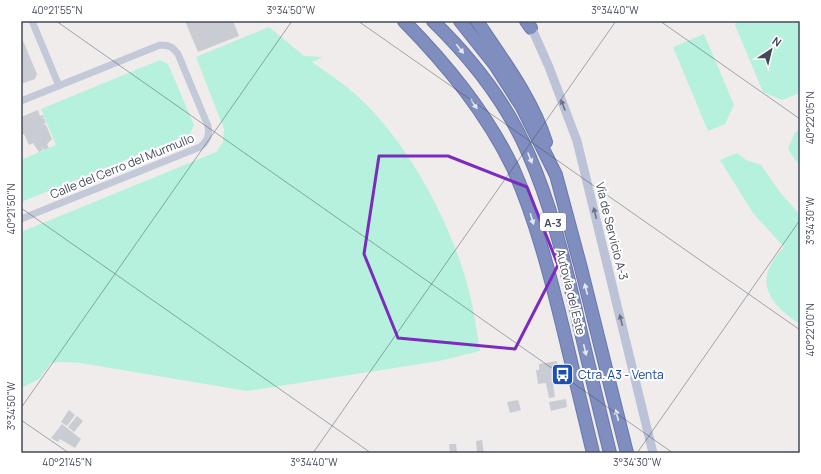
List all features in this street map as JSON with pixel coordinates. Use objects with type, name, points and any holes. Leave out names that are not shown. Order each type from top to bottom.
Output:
[{"type":"highway","points":[[404,21],[438,56],[467,92],[493,132],[512,168],[528,204],[549,273],[593,453]]},
{"type":"highway","name":"Autovía del Este","points":[[433,21],[453,41],[483,77],[510,117],[529,155],[547,204],[566,271],[610,453]]},
{"type":"highway","name":"Autovía del Este","points":[[460,21],[495,65],[522,107],[556,175],[581,268],[627,453]]},
{"type":"highway","points":[[477,21],[514,78],[540,125],[556,175]]},
{"type":"main road","name":"Vía de Servicio A-3","points":[[528,23],[549,67],[577,141],[653,453]]},
{"type":"street","points":[[32,21],[59,86]]},
{"type":"street","name":"Calle del Cerro del Murmullo","points":[[21,101],[160,45],[172,46],[178,54],[208,126],[209,134],[206,142],[200,147],[21,220]]},
{"type":"highlighted area","points":[[379,156],[448,156],[527,187],[558,265],[515,349],[398,338],[364,254]]},
{"type":"green space","points":[[736,21],[800,21],[800,93],[782,100],[763,92],[735,25]]},
{"type":"green space","points":[[269,27],[304,56],[323,57],[312,62],[348,88],[368,106],[387,127],[404,151],[435,202],[458,255],[471,297],[480,351],[439,361],[247,391],[81,363],[62,362],[51,363],[39,379],[21,388],[21,232],[216,152],[223,142],[224,129],[196,57]]},
{"type":"green space","points":[[704,34],[734,105],[725,124],[708,131],[673,47]]},
{"type":"green space","points":[[160,60],[168,64],[194,125],[190,134],[21,202],[21,160],[56,145],[41,109]]},
{"type":"green space","points":[[800,130],[800,167],[788,149],[795,132]]},
{"type":"green space","points":[[737,153],[746,160],[761,165],[779,191],[800,215],[800,324],[788,316],[772,298],[766,280],[774,259],[784,247],[753,213],[720,160]]},
{"type":"building","points":[[185,21],[233,21],[239,36],[198,52]]},
{"type":"building","points":[[21,36],[37,74],[35,79],[21,84]]},
{"type":"building","points":[[38,110],[40,116],[43,115],[44,117],[41,119],[44,118],[46,123],[43,124],[46,125],[52,139],[47,144],[49,148],[44,150],[42,146],[43,150],[39,152],[33,143],[29,145],[24,134],[21,135],[21,117]]},
{"type":"building","points":[[557,361],[559,375],[552,376],[555,397],[549,398],[546,383],[538,384],[536,370],[539,370],[539,364]]},
{"type":"building","points":[[566,399],[567,407],[551,411],[549,402]]},
{"type":"building","points":[[518,400],[521,410],[510,413],[507,402]]},
{"type":"building","points":[[69,410],[75,415],[67,426],[61,422]]},
{"type":"building","points":[[77,416],[83,421],[74,432],[68,427]]},
{"type":"building","points":[[62,424],[81,439],[75,448],[60,439],[58,442],[51,438]]},
{"type":"building","points":[[482,440],[484,453],[477,453],[476,441]]},
{"type":"building","points":[[449,444],[456,444],[457,453],[450,453]]},
{"type":"place","name":"Ctra. A3 - Venta","points":[[563,374]]}]
